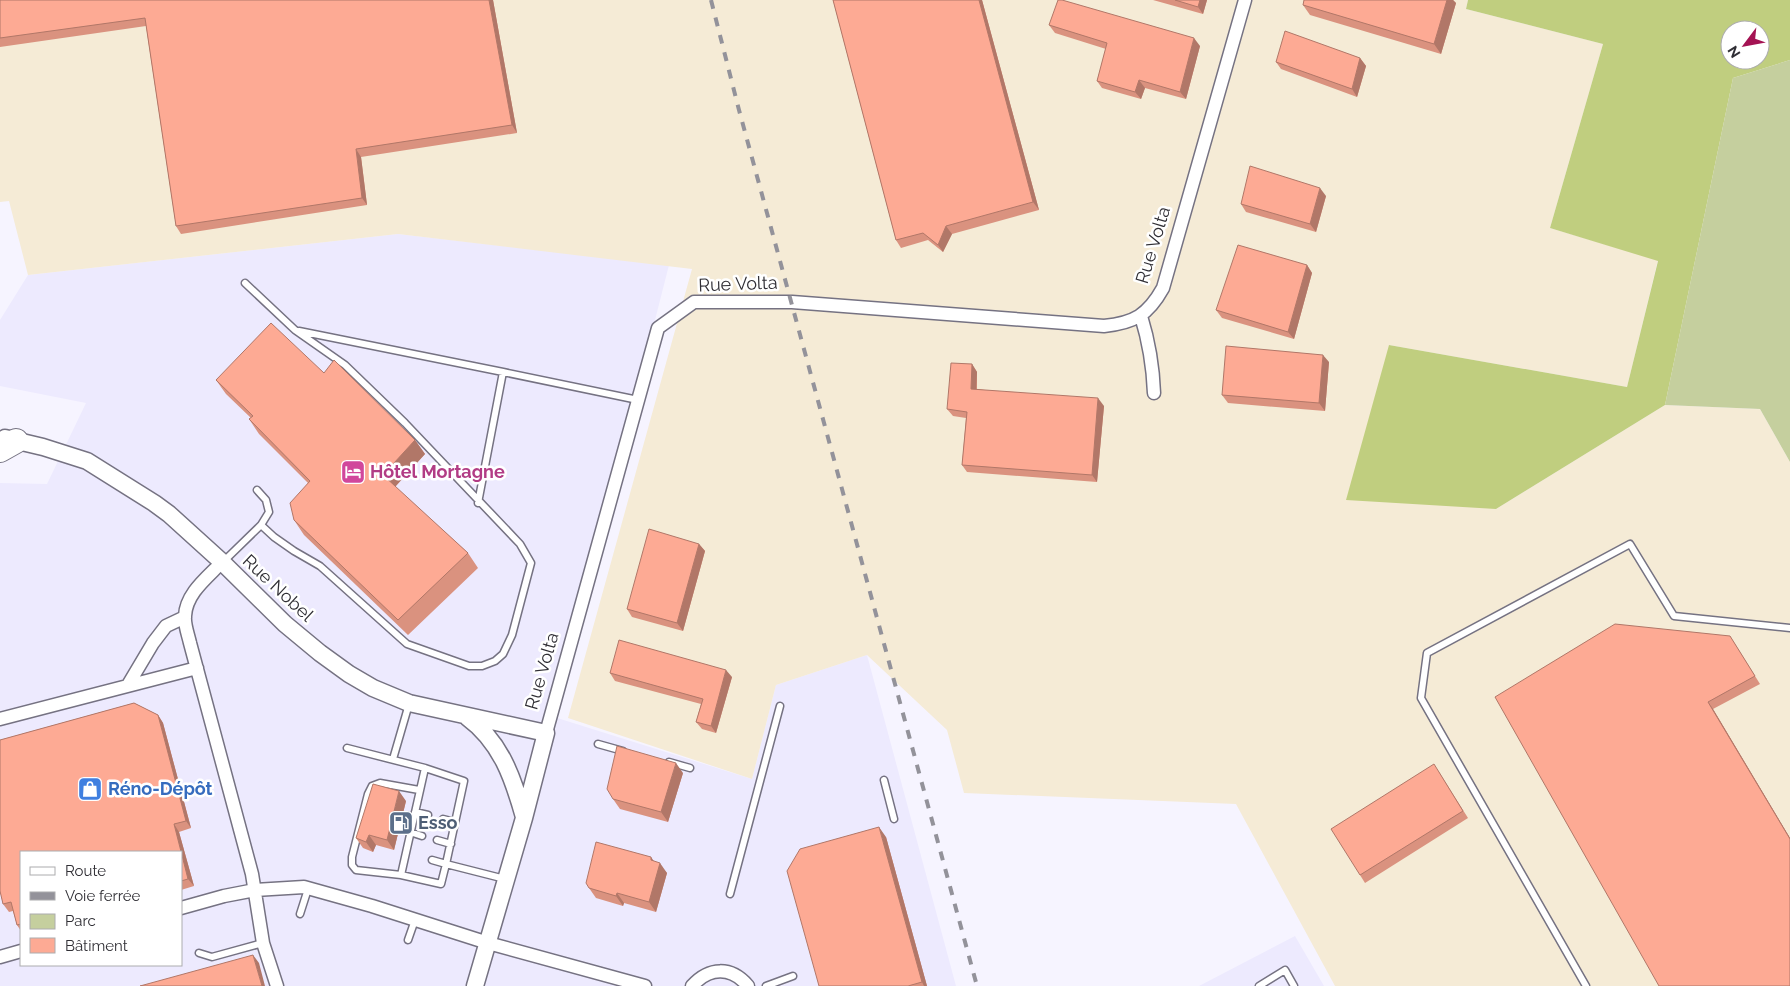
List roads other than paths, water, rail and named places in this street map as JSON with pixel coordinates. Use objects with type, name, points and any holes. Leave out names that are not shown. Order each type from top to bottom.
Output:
[{"type":"street","name":"Rue Volta","points":[[475,986],[524,818],[658,328],[694,302],[792,302],[1104,326],[1123,324],[1141,316],[1154,303],[1163,288],[1245,0]]},
{"type":"street","points":[[1141,316],[1149,343],[1154,393]]},
{"type":"street","name":"Rue Nobel","points":[[5,443],[69,455],[87,461],[170,514],[285,624],[320,653],[365,683],[409,703],[546,734]]},
{"type":"street","points":[[222,562],[194,592],[187,603],[185,617],[252,874],[263,944],[277,986]]},
{"type":"street","points":[[128,685],[166,626],[185,617]]},
{"type":"street","points":[[0,719],[197,668]]},
{"type":"street","points":[[463,714],[481,728],[498,750],[513,781],[524,818]]},
{"type":"street","points":[[182,908],[255,890],[281,888],[308,889],[645,986]]},
{"type":"street","points":[[0,957],[20,951]]},
{"type":"street","points":[[692,986],[698,978],[708,973],[719,971],[730,972],[739,977],[748,986]]},
{"type":"lane","points":[[245,282],[295,330],[344,365],[520,544],[531,563],[512,635],[503,654],[495,661],[482,666],[469,666],[408,644],[320,566],[280,542],[261,525]]},
{"type":"lane","points":[[295,330],[638,400]]},
{"type":"lane","points":[[478,503],[503,372]]},
{"type":"lane","points":[[222,562],[261,525],[269,512],[266,500],[257,490]]},
{"type":"lane","points":[[1586,986],[1421,698],[1426,653],[1630,544],[1674,616],[1790,628]]},
{"type":"lane","points":[[393,759],[409,703]]},
{"type":"lane","points":[[730,894],[780,706]]},
{"type":"lane","points":[[598,744],[635,754]]},
{"type":"lane","points":[[347,748],[425,768],[464,781],[451,844],[440,884],[401,875],[356,870],[352,865],[352,857],[368,794],[372,786],[380,783],[419,790]]},
{"type":"lane","points":[[663,761],[690,768]]},
{"type":"lane","points":[[401,875],[425,768]]},
{"type":"lane","points":[[884,780],[894,819]]},
{"type":"lane","points":[[415,812],[428,815]]},
{"type":"lane","points":[[443,819],[455,822]]},
{"type":"lane","points":[[410,832],[422,836]]},
{"type":"lane","points":[[437,840],[451,844]]},
{"type":"lane","points":[[406,852],[414,855]]},
{"type":"lane","points":[[432,860],[506,880]]},
{"type":"lane","points":[[300,914],[308,889]]},
{"type":"lane","points":[[408,940],[415,920]]},
{"type":"lane","points":[[199,953],[212,957],[263,944]]},
{"type":"lane","points":[[1259,986],[1285,970],[1294,986]]},
{"type":"lane","points":[[766,986],[793,976]]},
{"type":"railway","points":[[711,0],[739,110],[977,986]]},
{"type":"place","name":"Hôtel Mortagne","points":[[353,472]]},
{"type":"place","name":"Réno-Dépôt","points":[[90,789]]},
{"type":"place","name":"Esso","points":[[401,823]]}]
